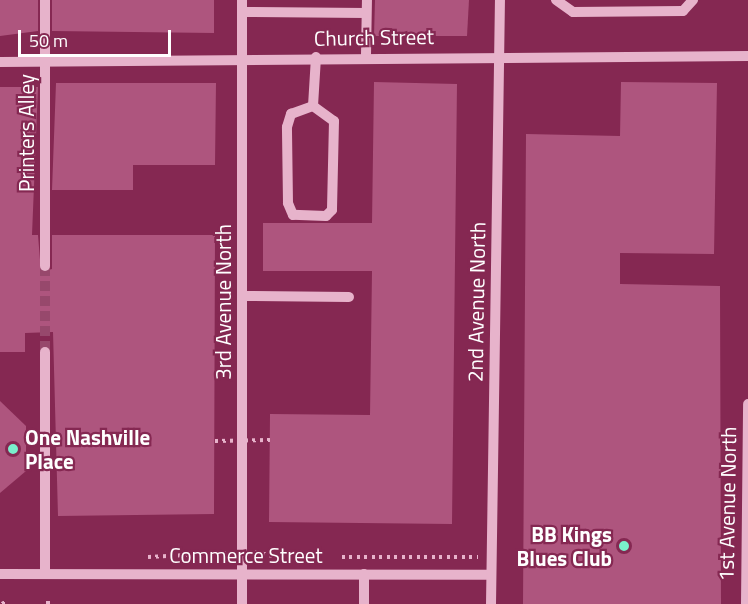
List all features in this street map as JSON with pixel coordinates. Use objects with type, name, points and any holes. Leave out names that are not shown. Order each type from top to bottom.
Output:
[{"type":"street","name":"Printers Alley","points":[[45,0],[45,266]]},
{"type":"street","name":"3rd Avenue North","points":[[242,0],[242,604]]},
{"type":"street","points":[[366,55],[367,0]]},
{"type":"street","name":"2nd Avenue North","points":[[491,604],[500,0]]},
{"type":"street","points":[[556,0],[573,12],[683,11],[693,0]]},
{"type":"street","points":[[242,12],[366,13]]},
{"type":"street","name":"Church Street","points":[[0,62],[366,55],[748,56]]},
{"type":"street","points":[[313,106],[316,57]]},
{"type":"street","points":[[313,106],[334,120],[332,210],[326,216],[292,215],[288,203],[287,127],[291,114],[313,106]]},
{"type":"street","points":[[242,296],[349,297]]},
{"type":"street","points":[[45,352],[45,574]]},
{"type":"street","name":"1st Avenue North","points":[[746,604],[748,404]]},
{"type":"street","name":"Commerce Street","points":[[0,574],[491,575]]},
{"type":"street","points":[[364,574],[364,604]]},
{"type":"path","points":[[214,441],[270,440]]},
{"type":"building","points":[[0,0],[38,0],[38,31],[0,36]]},
{"type":"building","points":[[52,0],[214,0],[214,33],[52,31]]},
{"type":"building","points":[[375,0],[469,0],[467,36],[374,36]]},
{"type":"building","points":[[374,82],[457,84],[452,524],[269,522],[270,414],[370,415],[372,271],[263,271],[263,223],[372,223]]},
{"type":"building","points":[[621,82],[717,83],[714,254],[620,253],[620,284],[720,286],[721,604],[523,604],[526,134],[620,136]]},
{"type":"building","points":[[56,83],[216,83],[215,165],[133,165],[133,190],[52,190]]},
{"type":"building","points":[[0,87],[38,87],[32,235],[38,235],[41,272],[52,269],[52,235],[215,235],[214,514],[58,516],[53,332],[25,333],[25,352],[0,352]]},
{"type":"building","name":"One Nashville Place","points":[[0,401],[26,426],[26,471],[0,493]]},
{"type":"tunnel","points":[[45,266],[45,352]]},
{"type":"place","name":"One Nashville Place","points":[[13,449]]},
{"type":"place","name":"BB Kings Blues Club","points":[[624,546]]}]
